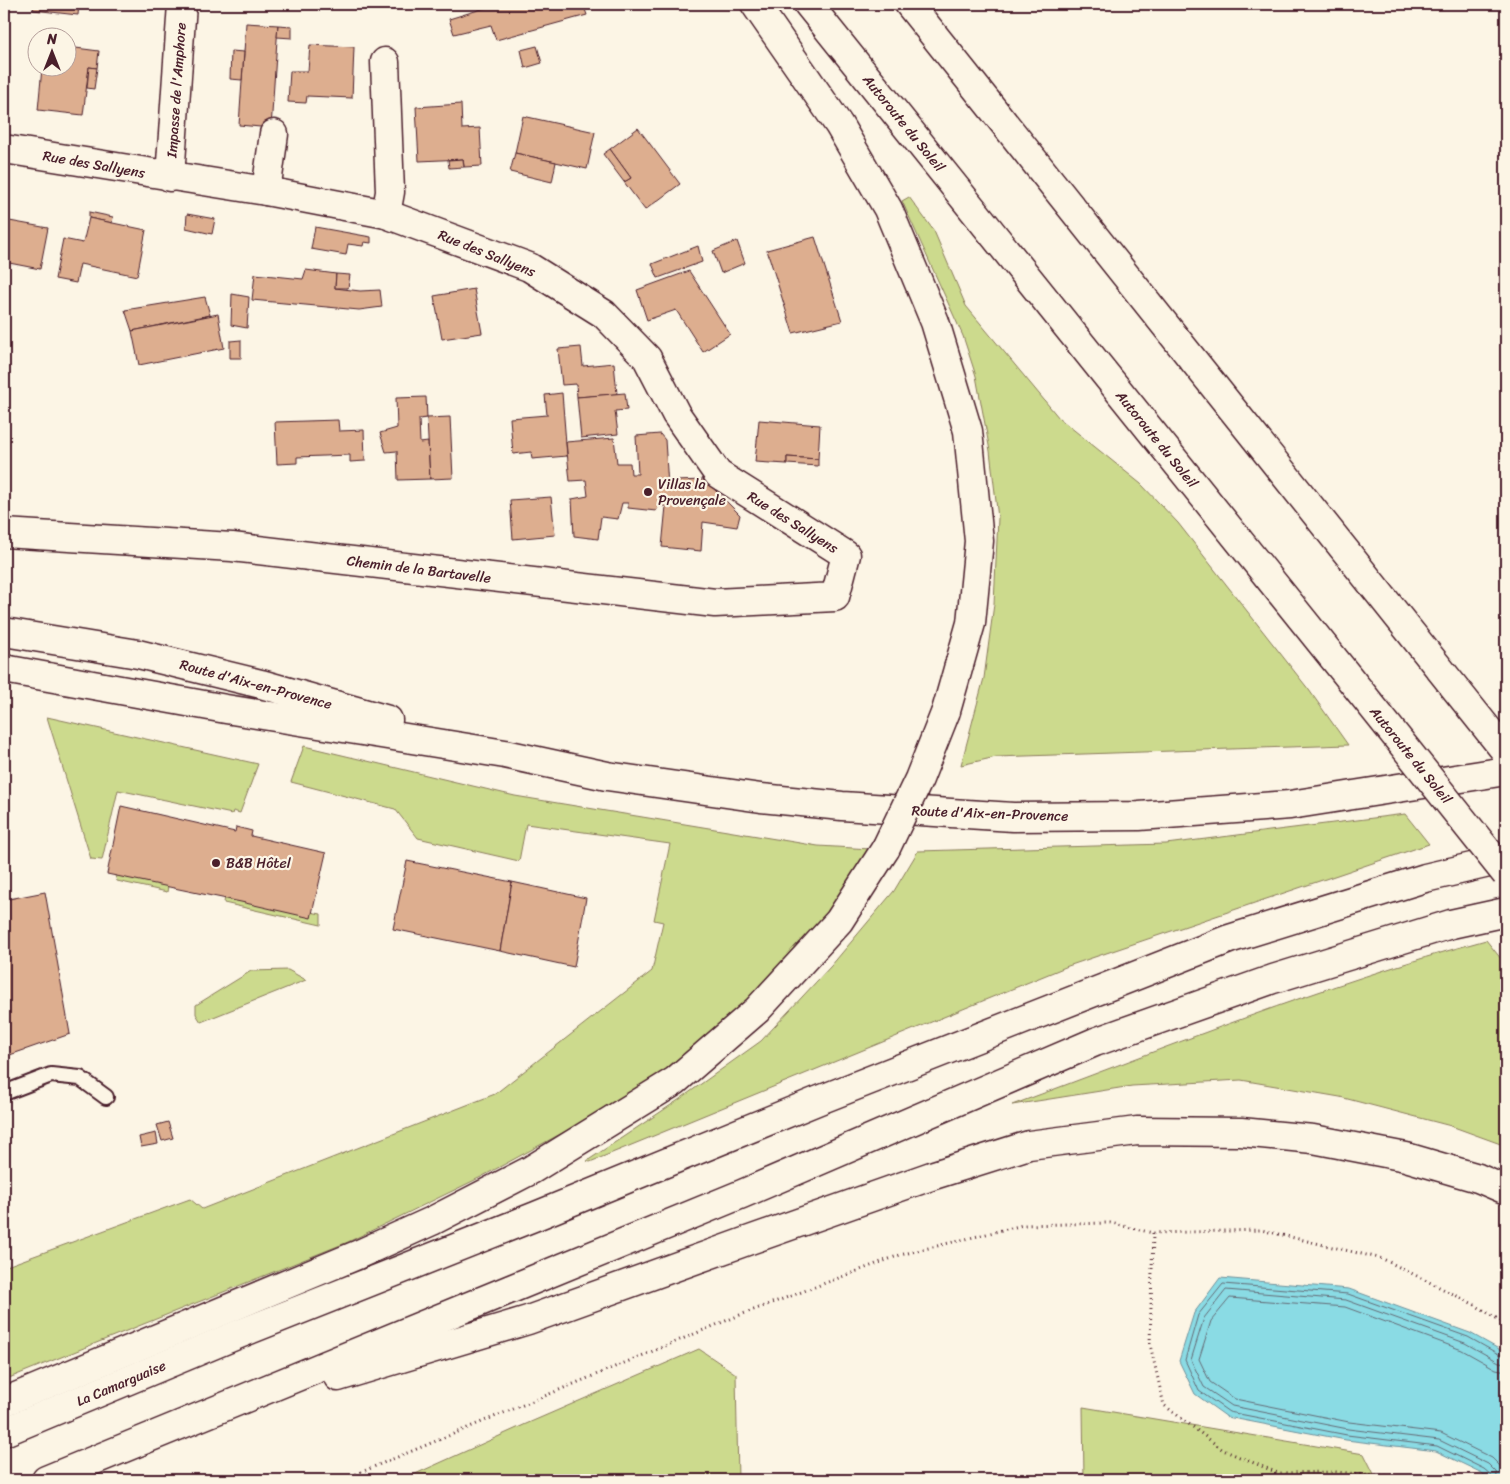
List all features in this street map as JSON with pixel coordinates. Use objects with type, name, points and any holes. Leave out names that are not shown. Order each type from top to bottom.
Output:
[{"type":"main road","name":"Impasse de l'Amphore","points":[[170,177],[182,4]]},
{"type":"main road","points":[[4,1402],[357,1255],[432,1221],[530,1170],[675,1081],[757,1010],[839,921],[886,848],[918,779],[946,711],[971,622],[979,541],[968,431],[935,322],[888,209],[839,125],[755,4]]},
{"type":"main road","name":"Autoroute du Soleil","points":[[808,4],[1506,874]]},
{"type":"main road","points":[[909,4],[1506,752]]},
{"type":"main road","points":[[385,62],[390,192],[386,214]]},
{"type":"main road","points":[[266,191],[274,134]]},
{"type":"main road","name":"Rue des Sallyens","points":[[4,149],[266,191],[386,214],[528,267],[604,314],[647,358],[676,414],[718,474],[846,555],[835,598]]},
{"type":"main road","name":"Chemin de la Bartavelle","points":[[4,533],[232,547],[715,604],[835,598]]},
{"type":"main road","name":"Route d'Aix-en-Provence","points":[[4,632],[138,654],[252,681],[505,754]]},
{"type":"main road","name":"Route d'Aix-en-Provence","points":[[4,669],[226,709],[505,754],[607,776],[761,798],[1013,817],[1140,816],[1290,805],[1506,771]]},
{"type":"main road","name":"La Camarguaise","points":[[4,1432],[239,1334],[526,1220],[817,1101],[1229,939],[1425,878],[1506,859]]},
{"type":"main road","points":[[46,1480],[733,1198],[1095,1042],[1272,979],[1451,924],[1506,912]]},
{"type":"main road","points":[[181,1424],[528,1320],[934,1175],[1029,1145],[1137,1131],[1241,1132],[1313,1139],[1406,1157],[1478,1178],[1506,1190]]},
{"type":"main road","points":[[4,1421],[253,1298]]},
{"type":"lane","points":[[4,1093],[51,1075],[80,1078],[106,1097]]},
{"type":"path","points":[[342,1480],[740,1315],[900,1255],[1023,1225],[1110,1223],[1152,1233],[1261,1230],[1383,1259],[1475,1305],[1506,1324]]},
{"type":"path","points":[[1152,1233],[1150,1344],[1164,1405],[1223,1450],[1278,1473],[1335,1472],[1404,1477],[1411,1480]]},
{"type":"green space","points":[[909,197],[934,231],[966,306],[1059,418],[1141,484],[1178,523],[1309,690],[1348,745],[996,757],[961,765],[984,678],[994,604],[998,518],[990,451],[976,376],[963,336],[902,201]]},
{"type":"green space","points":[[47,717],[258,764],[240,813],[233,811],[232,814],[118,790],[102,860],[91,859]]},
{"type":"green space","points":[[304,746],[515,796],[818,846],[871,849],[828,915],[777,974],[686,1056],[603,1111],[481,1177],[348,1242],[4,1380],[4,1267],[190,1199],[202,1209],[495,1094],[652,971],[663,922],[654,920],[670,844],[526,824],[519,861],[418,838],[395,809],[291,782]]},
{"type":"green space","points":[[1405,814],[1429,844],[1068,966],[590,1162],[587,1161],[680,1099],[761,1041],[831,966],[894,891],[918,851],[1166,844]]},
{"type":"green space","points":[[112,868],[169,880],[167,892],[117,881]]},
{"type":"green space","points":[[225,896],[321,914],[321,925],[224,903]]},
{"type":"green space","points":[[1486,940],[1506,965],[1506,1146],[1451,1126],[1340,1097],[1241,1080],[1132,1086],[1012,1105],[1306,996],[1426,957]]},
{"type":"green space","points":[[288,970],[306,980],[201,1022],[196,1014],[196,1005],[251,971]]},
{"type":"green space","points":[[699,1349],[736,1374],[738,1480],[402,1480],[526,1424]]},
{"type":"green space","points":[[1083,1407],[1364,1454],[1377,1480],[1084,1480]]},
{"type":"water","points":[[1220,1278],[1349,1289],[1470,1333],[1506,1353],[1506,1480],[1489,1480],[1482,1473],[1436,1451],[1346,1440],[1227,1417],[1195,1394],[1179,1361],[1194,1313]]},
{"type":"building","points":[[34,4],[79,4],[78,15],[33,10]]},
{"type":"building","points":[[498,4],[583,4],[587,15],[496,40],[491,25],[454,34],[449,19]]},
{"type":"building","points":[[246,23],[278,25],[271,128],[239,125]]},
{"type":"building","points":[[278,25],[292,26],[292,38],[277,37]]},
{"type":"building","points":[[310,45],[354,47],[352,98],[307,96],[306,103],[288,102],[290,71],[308,71]]},
{"type":"building","points":[[537,46],[542,63],[525,68],[521,50]]},
{"type":"building","points":[[78,48],[99,51],[97,68],[89,67],[83,115],[38,110],[41,78],[78,78]]},
{"type":"building","points":[[231,51],[244,52],[242,80],[230,79]]},
{"type":"building","points":[[89,67],[97,68],[94,89],[87,88]]},
{"type":"building","points":[[461,104],[462,129],[480,128],[482,166],[464,167],[463,159],[419,161],[416,107]]},
{"type":"building","points":[[523,116],[595,132],[587,169],[515,153]]},
{"type":"building","points":[[638,128],[680,184],[645,210],[624,182],[631,178],[610,149]]},
{"type":"building","points":[[610,149],[631,178],[624,182],[603,154]]},
{"type":"building","points":[[515,153],[556,162],[552,182],[510,172]]},
{"type":"building","points":[[463,159],[464,167],[449,168],[448,160]]},
{"type":"building","points":[[89,212],[113,217],[112,223],[89,218]]},
{"type":"building","points":[[187,214],[215,219],[212,234],[186,228]]},
{"type":"building","points":[[89,218],[146,230],[137,276],[80,264],[76,283],[55,279],[63,239],[83,243]]},
{"type":"building","points":[[4,220],[48,228],[40,269],[4,262]]},
{"type":"building","points":[[315,227],[371,237],[371,243],[364,242],[363,246],[348,244],[346,255],[311,249]]},
{"type":"building","points":[[815,237],[842,321],[793,333],[767,250]]},
{"type":"building","points":[[737,241],[745,263],[721,273],[713,251]]},
{"type":"building","points":[[698,246],[702,262],[658,278],[652,264]]},
{"type":"building","points":[[306,270],[336,274],[335,288],[360,291],[380,290],[382,307],[359,310],[252,300],[255,274],[303,279]]},
{"type":"building","points":[[689,271],[730,334],[703,352],[676,310],[647,320],[637,290]]},
{"type":"building","points":[[336,274],[350,275],[348,288],[335,288]]},
{"type":"building","points":[[474,289],[482,333],[442,339],[434,296]]},
{"type":"building","points":[[232,294],[249,297],[247,328],[231,325]]},
{"type":"building","points":[[205,297],[210,315],[132,331],[125,310]]},
{"type":"building","points":[[218,314],[224,348],[139,365],[132,331]]},
{"type":"building","points":[[241,340],[241,358],[230,358],[230,341]]},
{"type":"building","points":[[581,347],[583,366],[614,363],[617,394],[577,397],[576,384],[562,385],[558,349]]},
{"type":"building","points":[[562,393],[567,456],[532,459],[531,452],[513,454],[510,418],[547,415],[545,395]]},
{"type":"building","points":[[625,393],[627,410],[615,411],[618,434],[581,438],[577,397]]},
{"type":"building","points":[[426,397],[427,418],[419,419],[420,443],[428,442],[430,479],[398,480],[397,451],[386,452],[380,433],[397,428],[396,398]]},
{"type":"building","points":[[450,417],[453,478],[430,479],[427,418]]},
{"type":"building","points":[[338,420],[339,431],[364,430],[365,461],[350,462],[350,455],[297,457],[297,463],[277,464],[275,422]]},
{"type":"building","points":[[759,420],[820,425],[818,459],[787,457],[787,464],[755,462]]},
{"type":"building","points":[[660,434],[665,440],[668,486],[675,487],[675,481],[705,480],[740,515],[737,527],[703,522],[701,551],[662,547],[666,506],[659,506],[656,511],[628,508],[628,503],[622,503],[618,519],[601,517],[598,539],[574,536],[572,499],[588,496],[586,480],[570,481],[566,442],[614,438],[617,463],[630,463],[631,474],[638,474],[636,436]]},
{"type":"building","points":[[787,457],[818,459],[818,466],[787,464]]},
{"type":"building","points":[[551,497],[555,535],[513,539],[510,500]]},
{"type":"building","name":"B&B Hôtel","points":[[121,806],[235,832],[236,827],[252,831],[251,836],[326,853],[311,918],[107,874]]},
{"type":"building","points":[[407,861],[512,882],[500,951],[393,929]]},
{"type":"building","points":[[512,882],[586,898],[574,967],[500,951]]},
{"type":"building","points":[[45,892],[70,1034],[4,1057],[4,900]]},
{"type":"building","points":[[168,1122],[173,1138],[162,1141],[157,1125]]},
{"type":"building","points":[[156,1133],[158,1144],[141,1147],[139,1137]]},
{"type":"place","name":"Villas la Provençale","points":[[648,492]]},
{"type":"place","name":"B&B Hôtel","points":[[216,863]]}]
